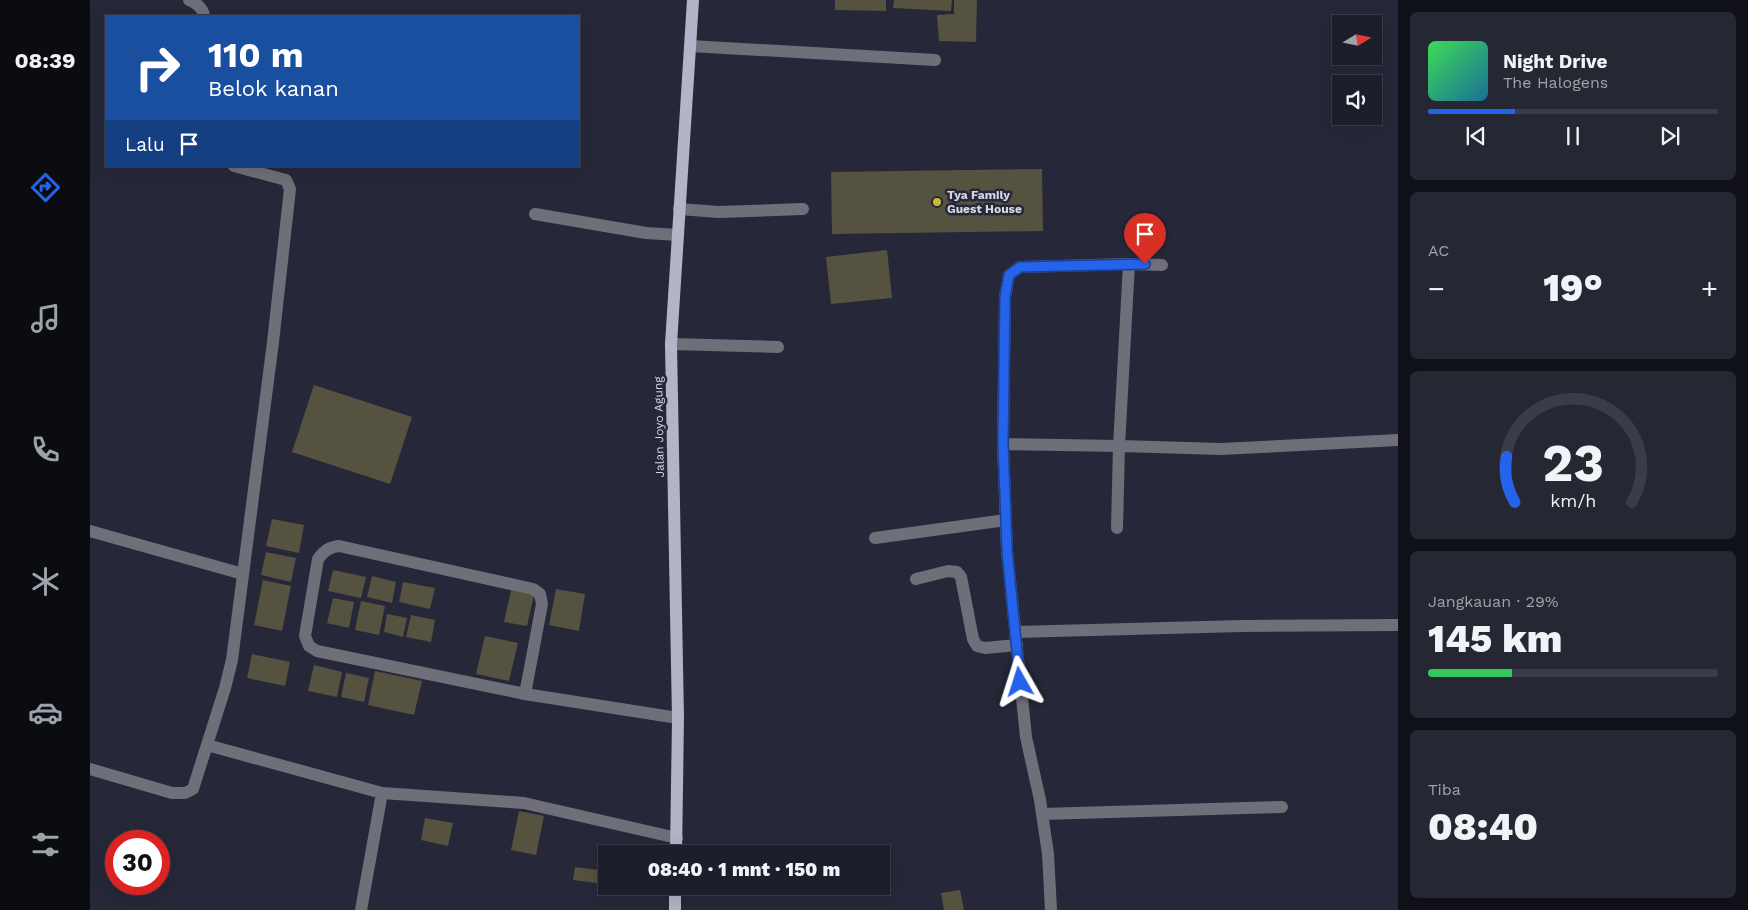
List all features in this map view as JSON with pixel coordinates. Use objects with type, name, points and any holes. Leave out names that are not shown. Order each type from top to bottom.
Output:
[{"type":"main road","name":"Jalan Joyo Agung","points":[[677,845],[678,718],[671,344],[678,209],[693,0]]},
{"type":"main road","points":[[675,895],[675,910]]},
{"type":"street","points":[[189,0],[197,3],[204,15]]},
{"type":"street","points":[[690,46],[935,60]]},
{"type":"street","points":[[90,770],[172,793],[185,793],[193,789],[232,660],[290,189],[286,180],[238,167]]},
{"type":"street","points":[[678,209],[719,212],[803,209]]},
{"type":"street","points":[[535,214],[646,233],[678,235]]},
{"type":"street","points":[[1117,528],[1129,264]]},
{"type":"street","points":[[1051,910],[1048,854],[1026,737],[1007,550],[1003,444],[1005,297],[1009,275],[1020,267],[1162,265]]},
{"type":"street","points":[[671,344],[778,347]]},
{"type":"street","points":[[1003,444],[1221,449],[1398,440]]},
{"type":"street","points":[[874,538],[1006,520]]},
{"type":"street","points":[[90,531],[243,574]]},
{"type":"street","points":[[525,694],[542,604],[540,594],[532,588],[339,546],[331,547],[324,551],[318,559],[305,636],[309,646],[317,652],[525,694],[678,718]]},
{"type":"street","points":[[916,579],[948,571],[958,572],[961,577],[973,639],[977,646],[985,648],[1016,639],[1242,626],[1398,625]]},
{"type":"street","points":[[207,745],[382,793],[524,803],[677,838]]},
{"type":"street","points":[[361,910],[382,793]]},
{"type":"street","points":[[1042,814],[1282,808]]},
{"type":"building","points":[[835,0],[886,0],[886,11],[835,10]]},
{"type":"building","points":[[894,0],[952,0],[951,11],[893,8]]},
{"type":"building","points":[[954,0],[977,0],[976,42],[939,41],[937,15],[954,14]]},
{"type":"building","name":"Tya Family Guest House","points":[[1042,169],[1043,231],[832,234],[831,172]]},
{"type":"building","points":[[887,250],[892,298],[831,304],[826,257]]},
{"type":"building","points":[[314,385],[412,417],[390,484],[292,452]]},
{"type":"building","points":[[272,519],[304,525],[299,553],[266,546]]},
{"type":"building","points":[[266,552],[296,558],[291,582],[261,575]]},
{"type":"building","points":[[333,570],[366,577],[361,598],[328,591]]},
{"type":"building","points":[[372,576],[396,582],[392,603],[367,597]]},
{"type":"building","points":[[263,580],[291,586],[282,631],[254,625]]},
{"type":"building","points":[[403,582],[435,588],[430,609],[399,602]]},
{"type":"building","points":[[556,589],[585,594],[579,631],[549,625]]},
{"type":"building","points":[[511,590],[534,595],[527,626],[504,622]]},
{"type":"building","points":[[333,598],[354,602],[349,628],[327,623]]},
{"type":"building","points":[[361,601],[385,606],[379,635],[355,630]]},
{"type":"building","points":[[387,614],[407,618],[403,637],[384,632]]},
{"type":"building","points":[[411,615],[435,620],[431,642],[406,637]]},
{"type":"building","points":[[485,636],[518,643],[509,681],[476,674]]},
{"type":"building","points":[[252,654],[290,662],[285,686],[247,678]]},
{"type":"building","points":[[314,665],[342,672],[337,697],[308,691]]},
{"type":"building","points":[[375,671],[422,681],[414,715],[368,705]]},
{"type":"building","points":[[346,673],[369,678],[364,702],[341,697]]},
{"type":"building","points":[[519,811],[544,816],[536,855],[511,850]]},
{"type":"building","points":[[425,818],[453,823],[448,846],[421,840]]},
{"type":"building","points":[[575,867],[598,870],[598,883],[573,880]]},
{"type":"building","points":[[960,890],[964,910],[944,910],[941,893]]},
{"type":"place","name":"Tya Family Guest House","points":[[937,202]]},
{"type":"route","points":[[1020,682],[1007,550],[1003,444],[1005,297],[1009,275],[1020,267],[1145,264]]}]
